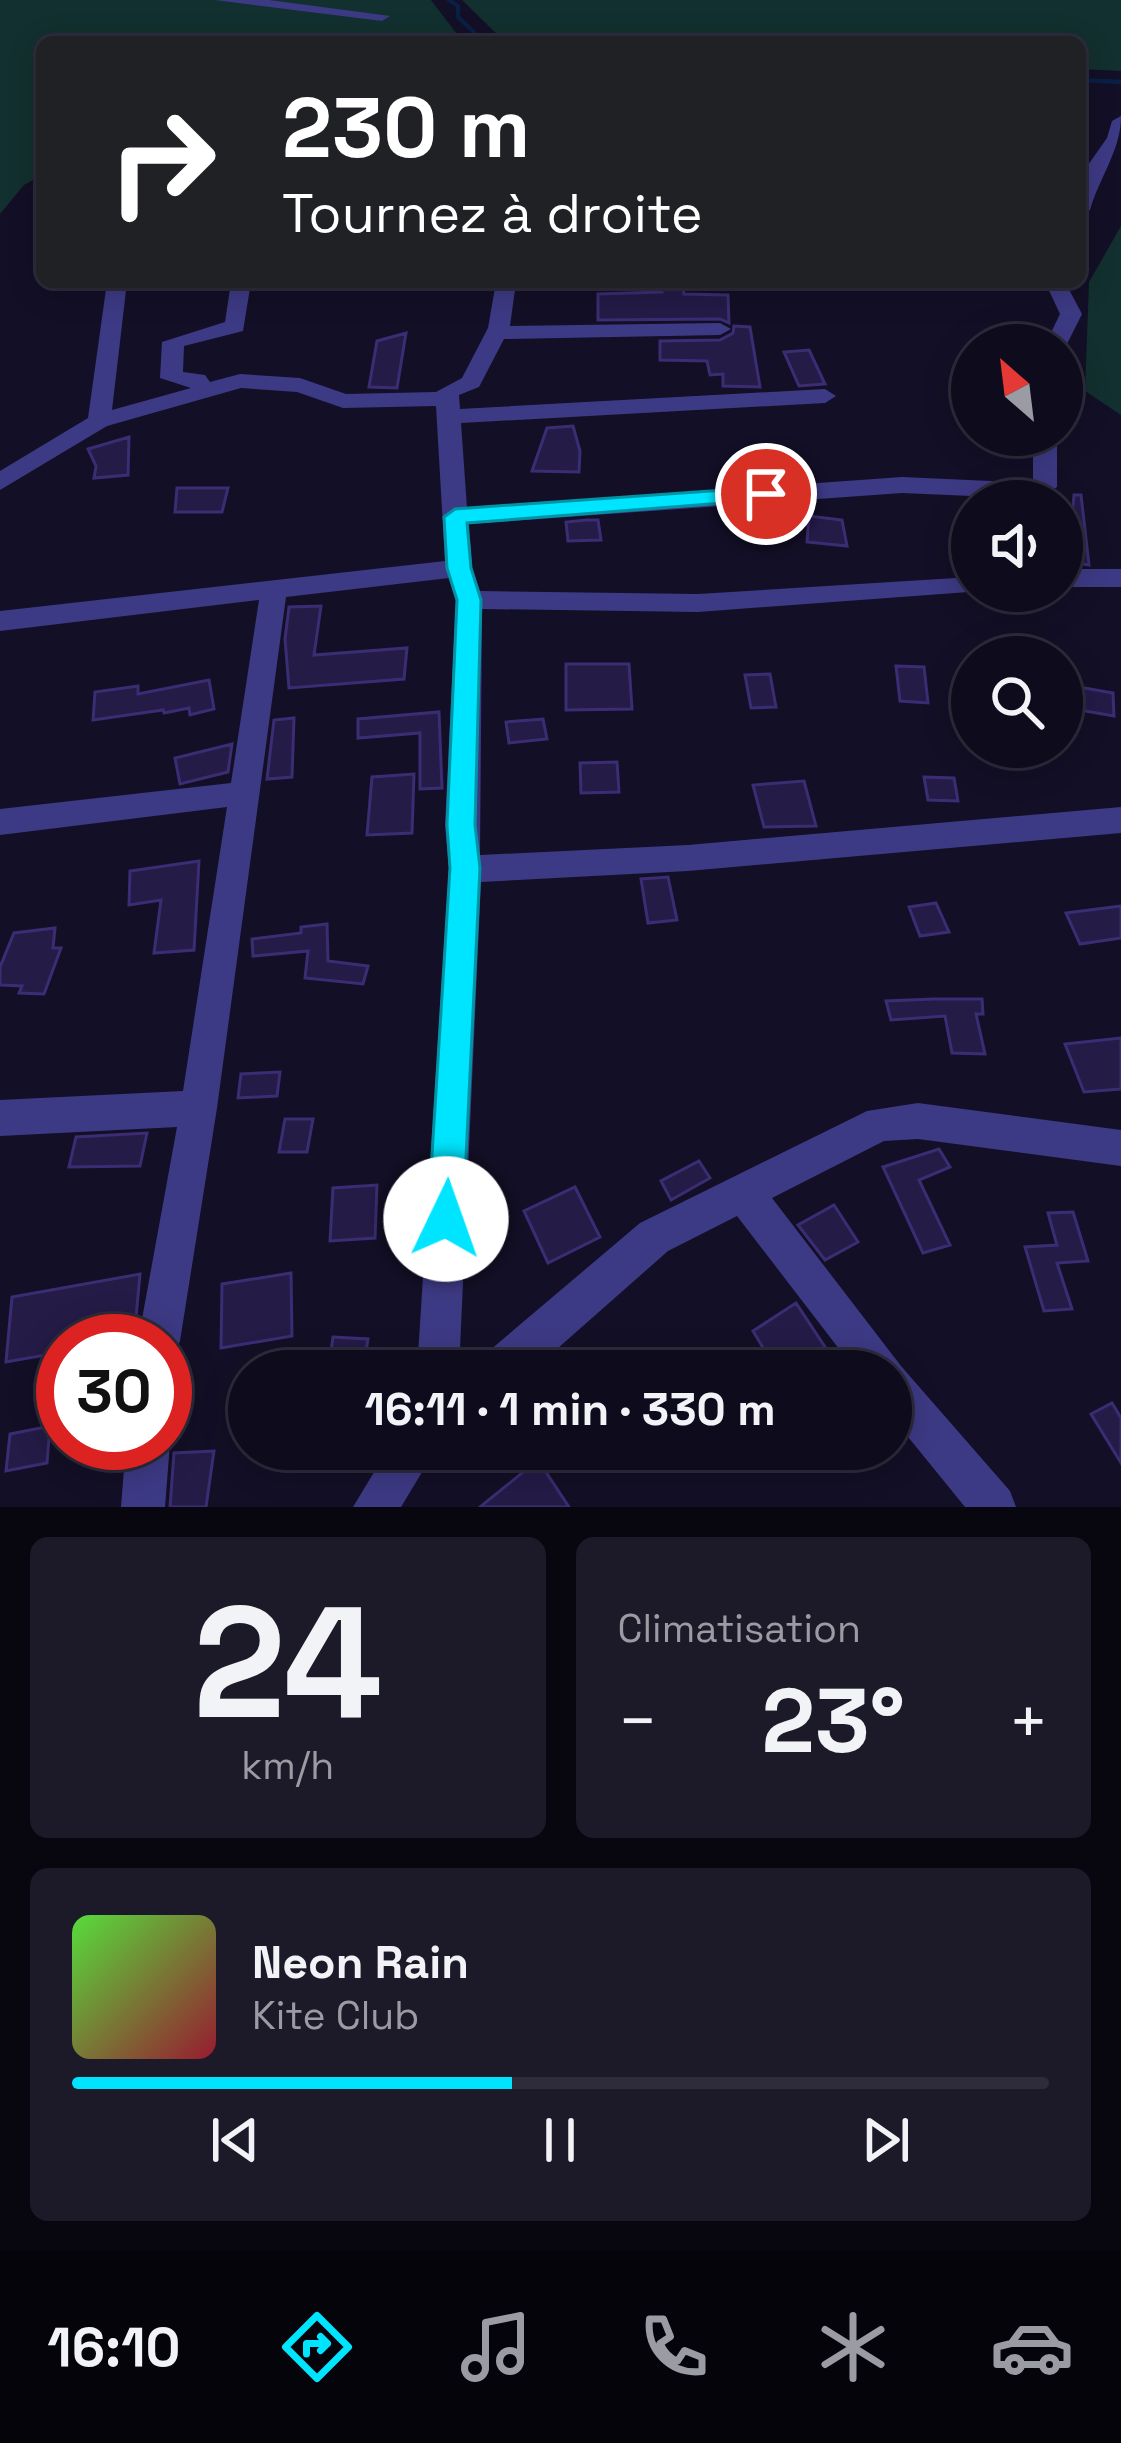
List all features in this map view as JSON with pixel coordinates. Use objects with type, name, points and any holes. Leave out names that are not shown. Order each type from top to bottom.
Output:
[{"type":"street","points":[[223,0],[382,16]]},
{"type":"street","points":[[1086,191],[1121,121]]},
{"type":"street","points":[[100,421],[116,288]]},
{"type":"street","points":[[203,388],[197,380],[171,378],[173,342],[235,326],[240,288]]},
{"type":"street","points":[[439,1350],[465,868],[461,825],[469,600],[459,568],[448,408],[451,386],[471,382],[496,333],[505,288]]},
{"type":"street","points":[[1058,288],[1071,314],[1066,324]]},
{"type":"street","points":[[496,333],[720,329]]},
{"type":"street","points":[[0,482],[100,421],[203,388],[245,380],[305,386],[343,401],[448,408],[825,396]]},
{"type":"street","points":[[455,517],[902,485],[1039,491],[1045,487],[1045,456]]},
{"type":"street","points":[[0,621],[459,568]]},
{"type":"street","points":[[1083,578],[1121,578]]},
{"type":"street","points":[[469,600],[698,603],[951,587]]},
{"type":"street","points":[[164,1314],[199,1108],[274,589]]},
{"type":"street","points":[[0,822],[245,793]]},
{"type":"street","points":[[465,868],[688,859],[1121,820]]},
{"type":"street","points":[[0,1118],[199,1108]]},
{"type":"street","points":[[525,1350],[559,1325],[623,1259],[685,1219],[880,1124],[897,1120],[1121,1148]]},
{"type":"street","points":[[743,1192],[866,1350]]},
{"type":"street","points":[[912,1408],[994,1507]]},
{"type":"street","points":[[143,1507],[146,1470]]},
{"type":"street","points":[[377,1506],[400,1470]]},
{"type":"green space","points":[[0,0],[431,0],[458,36],[36,36],[36,178],[24,185],[0,214]]},
{"type":"green space","points":[[462,0],[1121,0],[1121,71],[1086,69],[1086,36],[499,36]]},
{"type":"green space","points":[[1121,226],[1121,415],[1085,391],[1089,282]]},
{"type":"building","points":[[662,288],[683,288],[684,294],[728,295],[729,323],[720,319],[598,320],[598,294],[662,292]]},
{"type":"building","points":[[734,326],[750,327],[760,387],[723,386],[723,374],[710,375],[707,361],[660,360],[660,341],[720,340],[733,333]]},
{"type":"building","points":[[406,333],[397,388],[369,387],[377,341]]},
{"type":"building","points":[[809,350],[825,384],[799,386],[784,352]]},
{"type":"building","points":[[573,426],[580,451],[579,472],[532,471],[547,428]]},
{"type":"building","points":[[129,437],[128,475],[94,478],[96,466],[88,449]]},
{"type":"building","points":[[177,488],[228,488],[222,512],[175,512]]},
{"type":"building","points":[[1083,512],[1089,565],[1083,564]]},
{"type":"building","points":[[809,516],[842,520],[847,546],[807,542]]},
{"type":"building","points":[[598,520],[601,540],[568,541],[566,522]]},
{"type":"building","points":[[321,606],[314,655],[407,648],[404,679],[289,688],[285,639],[289,607]]},
{"type":"building","points":[[566,664],[629,664],[632,709],[566,710]]},
{"type":"building","points":[[896,666],[924,667],[928,703],[900,701]]},
{"type":"building","points":[[770,674],[776,707],[751,708],[745,675]]},
{"type":"building","points":[[209,680],[214,709],[190,715],[189,708],[93,720],[95,692],[138,686],[138,694]]},
{"type":"building","points":[[1083,688],[1113,693],[1114,716],[1083,711]]},
{"type":"building","points":[[439,712],[442,788],[420,789],[420,733],[358,738],[358,719]]},
{"type":"building","points":[[294,718],[292,777],[267,779],[274,720]]},
{"type":"building","points":[[543,719],[547,739],[509,743],[506,722]]},
{"type":"building","points":[[232,744],[228,772],[180,784],[175,758]]},
{"type":"building","points":[[617,762],[619,792],[581,793],[580,763]]},
{"type":"building","points":[[414,774],[412,833],[367,835],[372,777]]},
{"type":"building","points":[[924,777],[954,778],[958,801],[928,800]]},
{"type":"building","points":[[804,781],[816,826],[764,827],[753,785]]},
{"type":"building","points":[[199,861],[194,950],[154,953],[161,900],[129,905],[130,871]]},
{"type":"building","points":[[668,877],[677,920],[648,923],[641,879]]},
{"type":"building","points":[[936,903],[949,932],[920,936],[909,907]]},
{"type":"building","points":[[1121,906],[1121,938],[1080,944],[1066,913]]},
{"type":"building","points":[[327,924],[328,961],[368,966],[363,984],[305,978],[308,951],[253,956],[252,939],[301,933],[301,927]]},
{"type":"building","points":[[55,928],[53,948],[61,948],[44,994],[19,993],[22,986],[0,985],[0,967],[14,933]]},
{"type":"building","points":[[982,999],[983,1014],[976,1014],[985,1054],[952,1053],[945,1016],[891,1020],[886,1001]]},
{"type":"building","points":[[1121,1038],[1121,1089],[1084,1092],[1065,1044]]},
{"type":"building","points":[[280,1072],[277,1096],[238,1098],[241,1074]]},
{"type":"building","points":[[285,1119],[313,1119],[307,1152],[279,1152]]},
{"type":"building","points":[[147,1133],[140,1166],[69,1167],[76,1137]]},
{"type":"building","points":[[939,1149],[950,1167],[919,1180],[950,1245],[923,1253],[883,1167]]},
{"type":"building","points":[[699,1161],[710,1178],[671,1200],[661,1181]]},
{"type":"building","points":[[377,1185],[375,1238],[330,1241],[333,1188]]},
{"type":"building","points":[[575,1187],[600,1237],[548,1263],[524,1211]]},
{"type":"building","points":[[834,1205],[858,1242],[825,1260],[798,1225]]},
{"type":"building","points":[[1073,1212],[1088,1261],[1057,1263],[1072,1309],[1044,1311],[1025,1247],[1057,1245],[1048,1213]]},
{"type":"building","points":[[291,1273],[292,1336],[221,1348],[222,1284]]},
{"type":"building","points":[[140,1274],[136,1314],[36,1314],[36,1357],[6,1362],[12,1297]]},
{"type":"building","points":[[796,1303],[827,1350],[764,1350],[753,1331]]},
{"type":"building","points":[[333,1337],[368,1339],[366,1350],[331,1350]]},
{"type":"building","points":[[1112,1403],[1121,1418],[1121,1463],[1091,1414]]},
{"type":"building","points":[[36,1429],[36,1465],[6,1471],[10,1434]]},
{"type":"building","points":[[214,1451],[206,1507],[170,1507],[173,1470],[192,1470],[192,1452]]},
{"type":"building","points":[[526,1470],[545,1470],[569,1507],[480,1507]]},
{"type":"waterway","points":[[449,0],[478,36]]},
{"type":"waterway","points":[[1086,80],[1121,82]]},
{"type":"route","points":[[446,1219],[465,868],[461,825],[468,717],[469,600],[459,568],[455,517],[766,494]]}]
